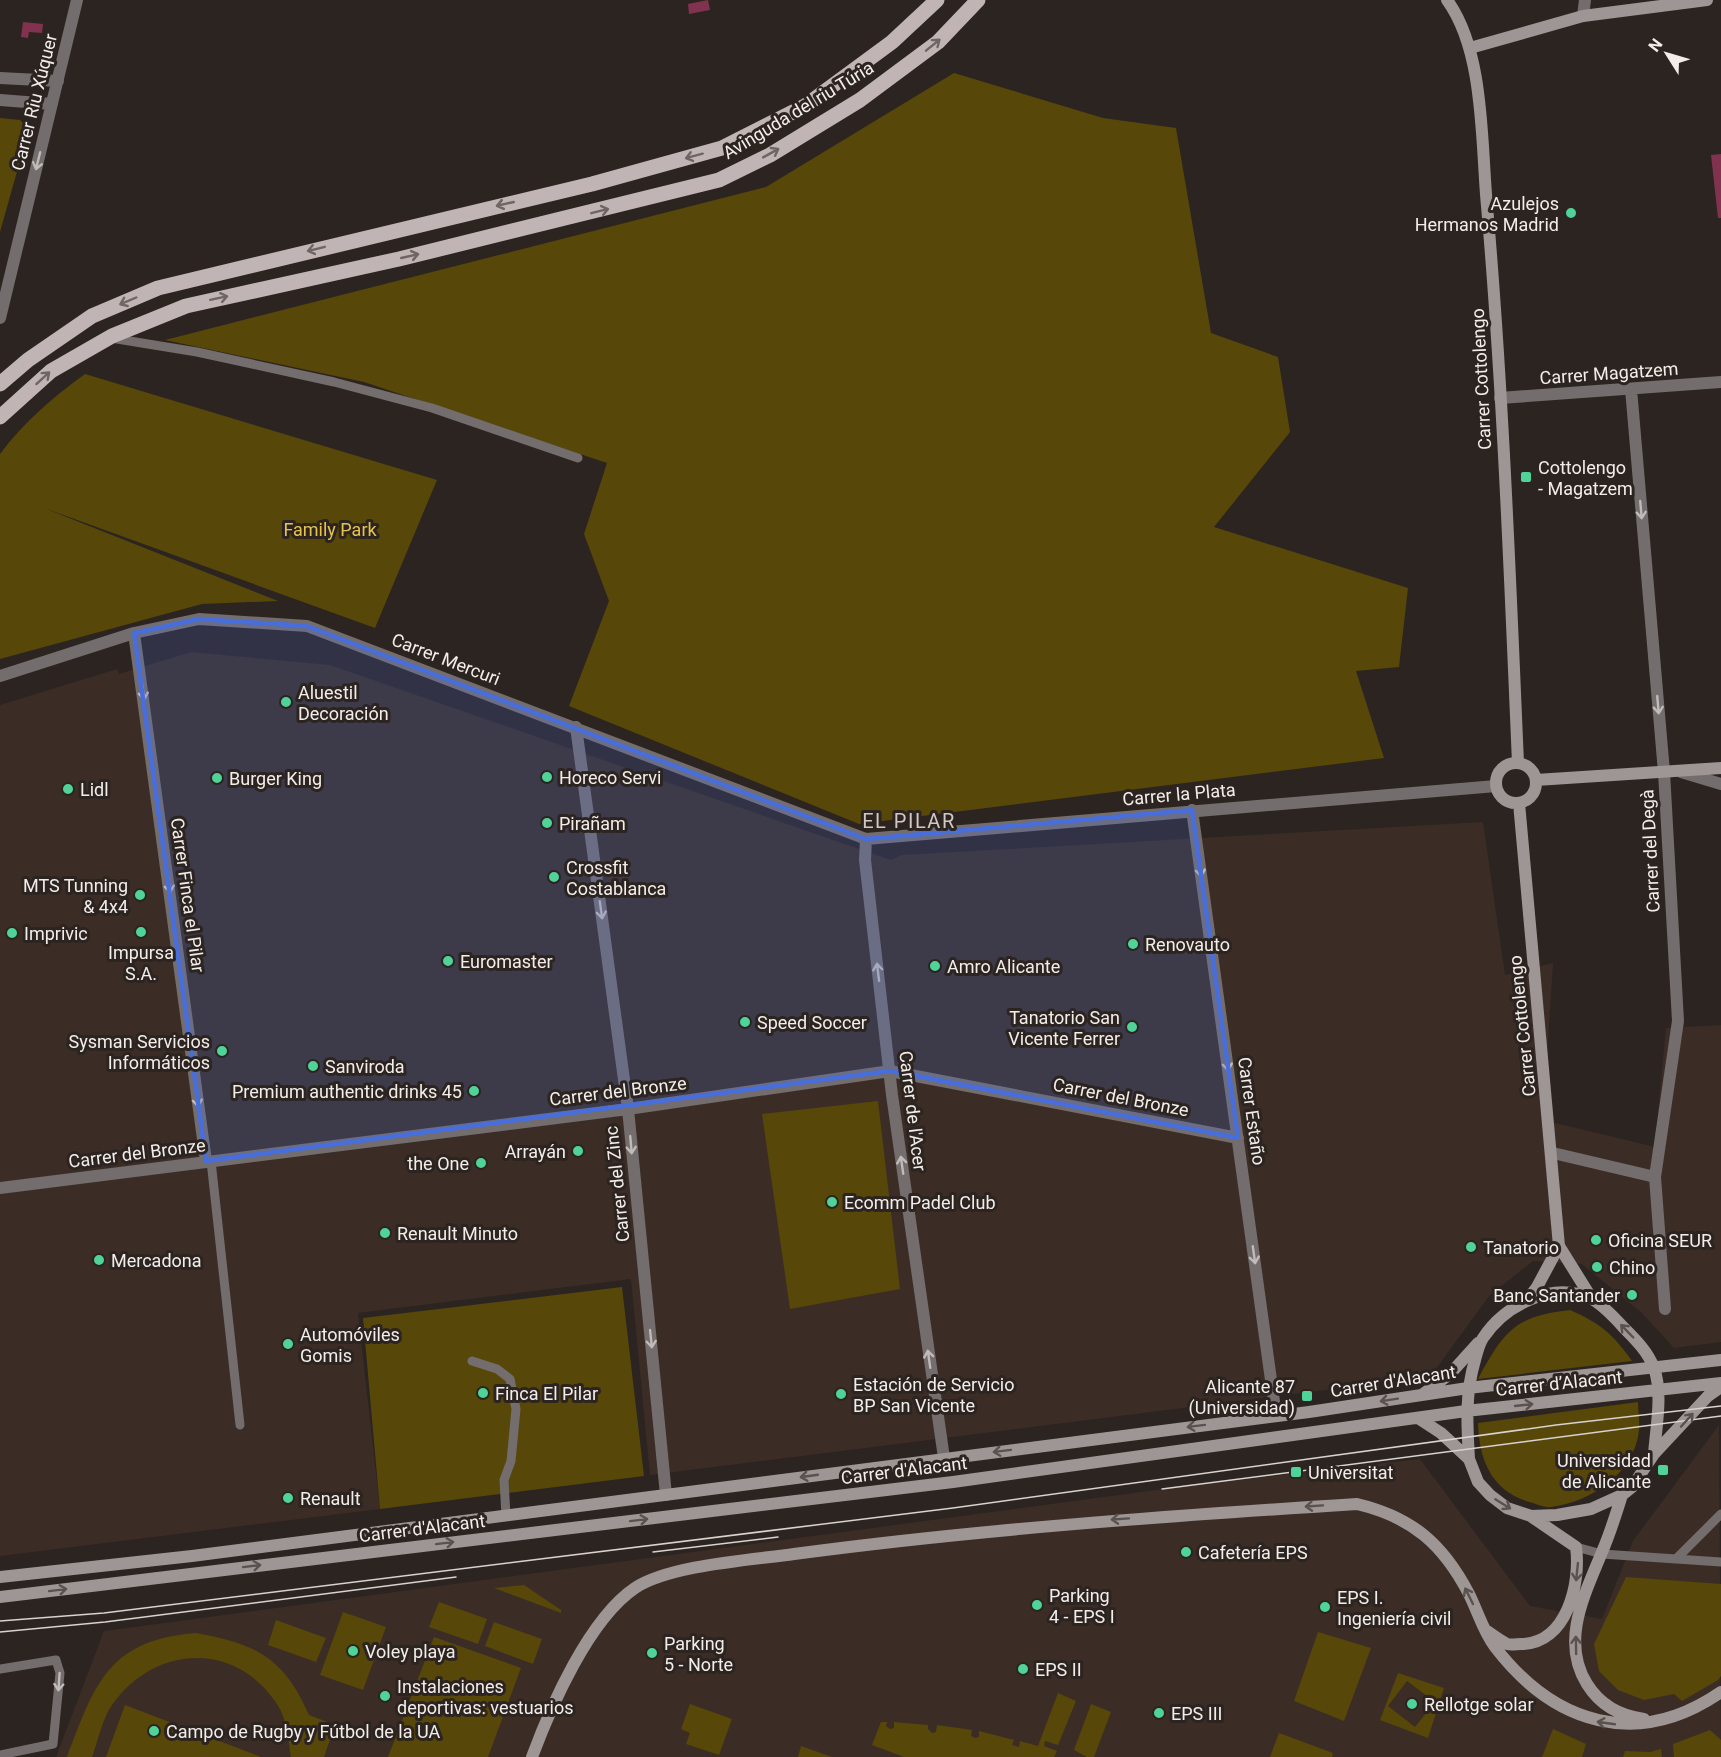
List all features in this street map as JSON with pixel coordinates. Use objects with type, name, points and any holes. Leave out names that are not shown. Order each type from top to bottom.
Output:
[{"type":"main road","name":"Avinguda del riu Túria","points":[[0,384],[28,360],[92,316],[158,288],[592,184],[711,151],[805,106],[892,42],[937,0]]},
{"type":"main road","name":"Avinguda del riu Túria","points":[[0,417],[51,371],[109,338],[186,306],[399,259],[719,180],[770,154],[860,100],[938,42],[978,0]]},
{"type":"street","name":"Carrer Riu Xúquer","points":[[0,318],[77,0]]},
{"type":"street","name":"Carrer Cottolengo","points":[[1447,0],[1456,11],[1470,48],[1478,103],[1494,288],[1518,763]]},
{"type":"street","points":[[1582,16],[1585,0]]},
{"type":"street","points":[[1470,48],[1582,16],[1707,0]]},
{"type":"street","points":[[0,78],[58,81]]},
{"type":"street","points":[[0,100],[52,104]]},
{"type":"street","name":"Carrer Magatzem","points":[[1500,398],[1721,382]]},
{"type":"street","name":"Carrer del Degà","points":[[1630,389],[1664,772],[1678,1021],[1655,1177],[1665,1309]]},
{"type":"street","name":"Carrer Mercuri","points":[[0,676],[134,633],[199,619],[307,626],[866,839]]},
{"type":"street","name":"Carrer Finca el Pilar","points":[[134,633],[208,1161]]},
{"type":"street","name":"Carrer del Zinc","points":[[576,727],[628,1109],[666,1495]]},
{"type":"street","points":[[1518,763],[1530,768],[1536,780],[1530,797],[1519,803],[1507,801],[1496,786],[1501,770],[1518,763]]},
{"type":"street","points":[[1536,780],[1721,768]]},
{"type":"street","points":[[1681,772],[1721,784]]},
{"type":"street","name":"Carrer la Plata","points":[[866,839],[1496,786]]},
{"type":"street","name":"Carrer Cottolengo","points":[[1519,803],[1553,1153],[1559,1246]]},
{"type":"street","name":"Carrer Estaño","points":[[1192,810],[1276,1416]]},
{"type":"street","name":"Carrer de l'Acer","points":[[866,839],[864,860],[890,1071],[944,1458]]},
{"type":"street","name":"Carrer del Bronze","points":[[0,1188],[628,1109],[890,1071],[1238,1138]]},
{"type":"street","points":[[1553,1153],[1655,1177]]},
{"type":"street","points":[[1525,1303],[1537,1287],[1559,1246],[1592,1299],[1642,1347],[1654,1369],[1657,1390],[1654,1454]]},
{"type":"street","name":"Carrer d’Alacant","points":[[1469,1459],[1466,1411],[1468,1388],[1481,1340],[1503,1316],[1540,1296],[1557,1293],[1575,1294],[1592,1299]]},
{"type":"street","points":[[1422,1395],[1450,1374],[1481,1340]]},
{"type":"street","name":"Carrer d'Alacant","points":[[0,1577],[192,1556],[666,1495],[1276,1416],[1468,1388],[1721,1360]]},
{"type":"street","points":[[1531,1516],[1590,1509],[1622,1495],[1632,1487],[1654,1454],[1721,1385]]},
{"type":"street","name":"Carrer d’Alacant","points":[[1418,1418],[1657,1390],[1721,1385]]},
{"type":"street","points":[[1418,1418],[1441,1432],[1469,1459],[1478,1482],[1490,1495],[1507,1508],[1531,1516],[1576,1547],[1577,1578],[1557,1629],[1532,1644],[1508,1644],[1484,1628]]},
{"type":"street","name":"Carrer d'Alacant","points":[[0,1597],[941,1484],[1418,1418]]},
{"type":"street","points":[[1622,1495],[1602,1554],[1585,1592],[1576,1625],[1575,1652],[1579,1672],[1593,1694],[1603,1703],[1631,1717],[1654,1720]]},
{"type":"street","points":[[532,1757],[547,1718],[579,1657],[608,1611],[638,1586],[689,1569],[939,1534],[1063,1523],[1357,1504],[1379,1509],[1424,1533],[1454,1568],[1494,1646],[1551,1700],[1573,1713],[1611,1724],[1627,1725],[1654,1720],[1697,1706],[1721,1692]]},
{"type":"lane","points":[[109,338],[197,352],[334,382],[432,408],[578,458]]},
{"type":"lane","points":[[208,1161],[240,1425]]},
{"type":"lane","points":[[471,1361],[497,1369],[510,1379],[516,1409],[511,1461],[504,1480],[506,1515]]},
{"type":"lane","points":[[1677,1558],[1721,1514]]},
{"type":"lane","points":[[1576,1547],[1602,1554],[1721,1562]]},
{"type":"lane","points":[[0,1669],[56,1660],[60,1673],[53,1744],[0,1755]]},
{"type":"highlighted area","points":[[199,619],[307,626],[866,839],[1192,810],[1238,1138],[890,1071],[206,1161],[134,633]]},
{"type":"shaded area","points":[[708,0],[710,10],[689,14],[688,4]]},
{"type":"shaded area","points":[[23,22],[43,24],[42,33],[29,32],[28,38],[21,37]]},
{"type":"shaded area","points":[[1721,154],[1721,218],[1718,218],[1711,155]]},
{"type":"shaded area","points":[[191,652],[330,665],[891,860],[902,855],[1483,822],[1505,975],[1553,963],[1543,1120],[1655,1147],[1666,1028],[1721,1025],[1721,1342],[1674,1348],[1643,1314],[1582,1264],[1533,1261],[1489,1296],[1430,1377],[650,1475],[631,1279],[358,1313],[380,1509],[0,1556],[0,705],[117,669],[119,674]]},
{"type":"shaded area","points":[[1719,1425],[1721,1757],[56,1757],[104,1631],[1171,1488],[1420,1459],[1530,1606],[1602,1619],[1633,1541]]},
{"type":"green space","points":[[954,73],[1103,118],[1176,128],[1211,333],[1278,357],[1290,432],[1214,527],[1408,588],[1399,667],[1356,671],[1384,758],[859,824],[569,706],[609,601],[584,534],[607,463],[364,382],[165,340],[766,187]]},
{"type":"green space","points":[[0,118],[20,120],[29,129],[0,232]]},
{"type":"green space","name":"Family Park","points":[[85,374],[437,480],[375,628],[44,508],[278,601],[202,604],[0,659],[0,454],[40,411]]},
{"type":"green space","name":"Ecomm Padel Club","points":[[878,1101],[900,1289],[790,1309],[762,1114]]},
{"type":"green space","points":[[622,1287],[644,1476],[380,1509],[363,1318]]},
{"type":"green space","points":[[1570,1310],[1605,1330],[1619,1343],[1632,1361],[1478,1379],[1496,1349],[1513,1329],[1536,1317]]},
{"type":"green space","points":[[1638,1402],[1639,1430],[1636,1445],[1629,1459],[1609,1483],[1581,1499],[1549,1507],[1519,1498],[1498,1484],[1485,1463],[1481,1451],[1478,1423]]},
{"type":"green space","points":[[1626,1577],[1721,1584],[1721,1676],[1718,1680],[1682,1701],[1674,1694],[1644,1700],[1618,1690],[1599,1671],[1594,1644]]},
{"type":"green space","points":[[524,1585],[561,1610],[561,1613],[494,1588]]},
{"type":"green space","points":[[439,1602],[487,1619],[478,1644],[429,1627]]},
{"type":"green space","name":"Voley playa","points":[[343,1612],[386,1627],[363,1690],[320,1675]]},
{"type":"green space","points":[[276,1620],[326,1638],[316,1662],[268,1645]]},
{"type":"green space","points":[[494,1622],[542,1639],[533,1664],[485,1646]]},
{"type":"green space","points":[[1318,1632],[1371,1648],[1344,1721],[1294,1701]]},
{"type":"green space","points":[[196,1633],[236,1642],[266,1657],[278,1667],[289,1680],[309,1715],[335,1725],[324,1757],[291,1757],[283,1716],[277,1704],[260,1683],[239,1669],[217,1660],[194,1658],[172,1661],[150,1671],[129,1685],[112,1705],[103,1723],[92,1757],[67,1757],[87,1708],[109,1670],[124,1656],[143,1645],[166,1637]]},
{"type":"green space","points":[[434,1637],[521,1668],[488,1757],[388,1757]]},
{"type":"green space","points":[[1398,1673],[1444,1688],[1428,1738],[1380,1720]],"holes":[[[1407,1681],[1435,1702],[1415,1727],[1388,1706]]]},
{"type":"green space","points":[[1058,1693],[1076,1701],[1058,1745],[1045,1741],[1044,1746],[1057,1751],[1054,1757],[904,1757],[872,1745],[881,1722],[887,1722],[886,1726],[890,1729],[894,1728],[894,1722],[928,1725],[932,1733],[936,1732],[937,1725],[972,1730],[971,1736],[975,1738],[979,1737],[979,1731],[1014,1740],[1012,1745],[1019,1747],[1020,1741],[1038,1746]]},
{"type":"green space","points":[[690,1704],[732,1719],[719,1755],[686,1744],[690,1733],[681,1729]]},
{"type":"green space","points":[[1091,1704],[1111,1712],[1094,1757],[1087,1757],[1074,1750]]},
{"type":"green space","name":"Campo de Rugby y Fútbol de la UA","points":[[125,1705],[261,1757],[106,1757]]},
{"type":"green space","points":[[1553,1729],[1586,1744],[1582,1757],[1542,1757]]},
{"type":"green space","points":[[1710,1730],[1721,1740],[1721,1757],[1674,1757],[1673,1744]]},
{"type":"green space","points":[[1279,1733],[1333,1753],[1332,1757],[1270,1757]]},
{"type":"green space","points":[[801,1746],[832,1757],[798,1757]]},
{"type":"green space","points":[[1661,1749],[1662,1757],[1623,1757],[1625,1751],[1650,1752]]},
{"type":"tram line","points":[[0,1621],[104,1613],[953,1508],[1556,1425],[1721,1406]]},
{"type":"tram line","points":[[1162,1489],[1721,1416]]},
{"type":"tram line","points":[[653,1552],[778,1537]]},
{"type":"tram line","points":[[0,1632],[105,1622],[456,1577]]},
{"type":"place","name":"Azulejos Hermanos Madrid","points":[[1571,213]]},
{"type":"place","name":"Cottolengo - Magatzem","points":[[1526,477]]},
{"type":"place","name":"Aluestil Decoración","points":[[286,702]]},
{"type":"place","name":"Horeco Servi","points":[[547,777]]},
{"type":"place","name":"Burger King","points":[[217,778]]},
{"type":"place","name":"Lidl","points":[[68,789]]},
{"type":"place","name":"Pirañam","points":[[547,823]]},
{"type":"place","name":"Crossfit Costablanca","points":[[554,877]]},
{"type":"place","name":"MTS Tunning & 4x4","points":[[140,895]]},
{"type":"place","name":"Impursa S.A.","points":[[141,932]]},
{"type":"place","name":"Imprivic","points":[[12,933]]},
{"type":"place","name":"Renovauto","points":[[1133,944]]},
{"type":"place","name":"Euromaster","points":[[448,961]]},
{"type":"place","name":"Amro Alicante","points":[[935,966]]},
{"type":"place","name":"Speed Soccer","points":[[745,1022]]},
{"type":"place","name":"Tanatorio San Vicente Ferrer","points":[[1132,1027]]},
{"type":"place","name":"Sysman Servicios Informáticos","points":[[222,1051]]},
{"type":"place","name":"Sanviroda","points":[[313,1066]]},
{"type":"place","name":"Premium authentic drinks 45","points":[[474,1091]]},
{"type":"place","name":"Arrayán","points":[[578,1151]]},
{"type":"place","name":"the One","points":[[481,1163]]},
{"type":"place","name":"Ecomm Padel Club","points":[[832,1202]]},
{"type":"place","name":"Renault Minuto","points":[[385,1233]]},
{"type":"place","name":"Oficina SEUR","points":[[1596,1240]]},
{"type":"place","name":"Tanatorio","points":[[1471,1247]]},
{"type":"place","name":"Mercadona","points":[[99,1260]]},
{"type":"place","name":"Chino","points":[[1597,1267]]},
{"type":"place","name":"Banc Santander","points":[[1632,1295]]},
{"type":"place","name":"Automóviles Gomis","points":[[288,1344]]},
{"type":"place","name":"Finca El Pilar","points":[[483,1393]]},
{"type":"place","name":"Estación de Servicio BP San Vicente","points":[[841,1394]]},
{"type":"place","name":"Alicante 87 (Universidad)","points":[[1307,1396]]},
{"type":"place","name":"Universidad de Alicante","points":[[1663,1470]]},
{"type":"place","name":"Universitat","points":[[1296,1472]]},
{"type":"place","name":"Renault","points":[[288,1498]]},
{"type":"place","name":"Cafetería EPS","points":[[1186,1552]]},
{"type":"place","name":"Parking 4 - EPS I","points":[[1037,1605]]},
{"type":"place","name":"EPS I. Ingeniería civil","points":[[1325,1607]]},
{"type":"place","name":"Voley playa","points":[[353,1651]]},
{"type":"place","name":"Parking 5 - Norte","points":[[652,1653]]},
{"type":"place","name":"EPS II","points":[[1023,1669]]},
{"type":"place","name":"Instalaciones deportivas: vestuarios","points":[[385,1696]]},
{"type":"place","name":"Rellotge solar","points":[[1412,1704]]},
{"type":"place","name":"EPS III","points":[[1159,1713]]},
{"type":"place","name":"Campo de Rugby y Fútbol de la UA","points":[[154,1731]]},
{"type":"district","name":"EL PILAR","points":[[909,821]]}]
